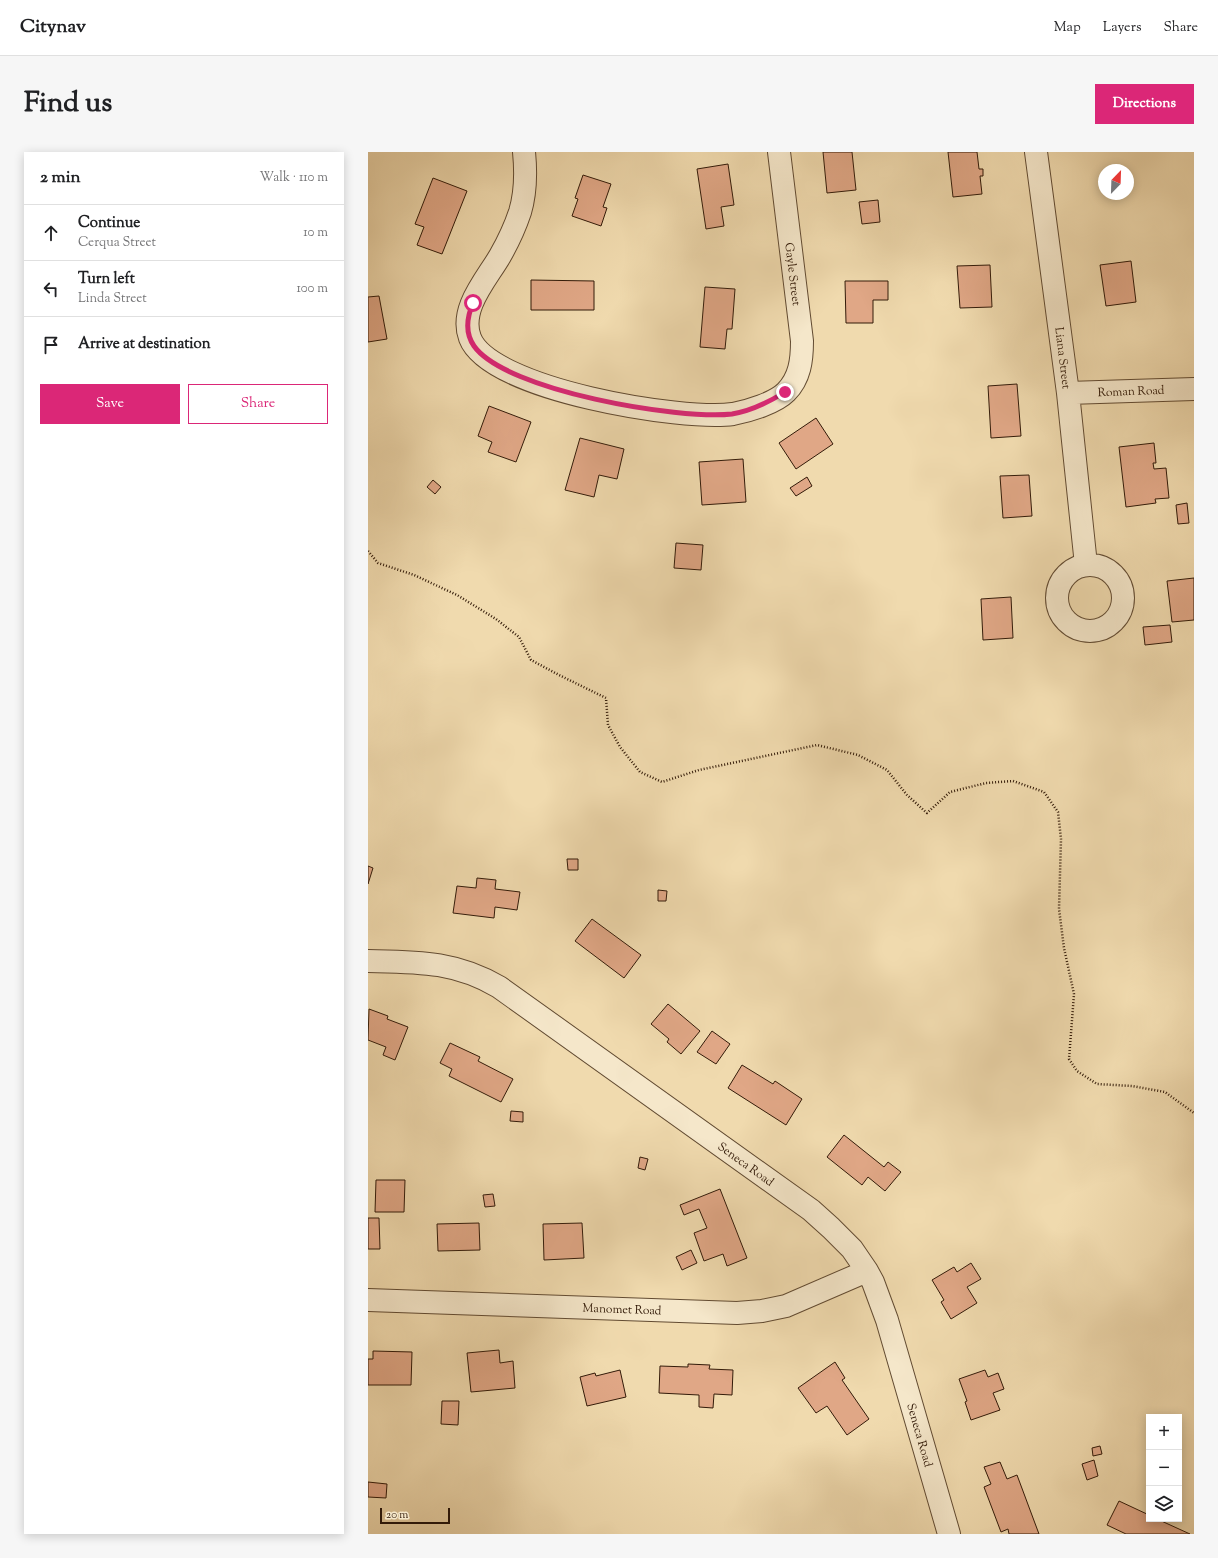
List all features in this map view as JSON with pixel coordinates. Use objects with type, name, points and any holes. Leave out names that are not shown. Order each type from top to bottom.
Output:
[{"type":"street","name":"Gayle Street","points":[[524,152],[525,182],[520,211],[501,255],[469,311],[467,326],[473,345],[499,366],[546,386],[595,399],[644,409],[680,414],[733,414],[767,403],[785,392],[794,382],[802,357],[802,341],[779,152]]},
{"type":"street","name":"Liana Street","points":[[1036,152],[1068,393],[1086,565]]},
{"type":"street","name":"Roman Road","points":[[1068,393],[1194,389]]},
{"type":"street","name":"Seneca Road","points":[[368,960],[432,963],[473,974],[499,987],[811,1210],[842,1239],[867,1271],[887,1320],[949,1534]]},
{"type":"street","name":"Manomet Road","points":[[368,1300],[737,1313],[762,1311],[786,1306],[867,1271]]},
{"type":"path","points":[[368,551],[378,563],[414,575],[458,596],[496,618],[519,637],[531,660],[606,698],[608,725],[620,747],[640,772],[662,782],[700,770],[816,745],[858,755],[887,770],[907,795],[928,813],[950,792],[986,783],[1013,781],[1044,792],[1058,812],[1061,839],[1059,909],[1064,948],[1074,994],[1068,1059],[1077,1071],[1097,1084],[1132,1086],[1165,1092],[1194,1113]]},
{"type":"building","points":[[823,152],[852,152],[856,190],[827,193]]},
{"type":"building","points":[[948,152],[977,152],[979,169],[983,169],[983,176],[980,176],[982,194],[953,197]]},
{"type":"building","points":[[728,164],[734,205],[721,207],[724,226],[706,229],[697,169]]},
{"type":"building","points":[[583,175],[611,184],[603,207],[607,208],[601,226],[572,216],[578,199],[575,198]]},
{"type":"building","points":[[433,178],[467,191],[442,254],[417,245],[424,227],[415,224]]},
{"type":"building","points":[[878,200],[880,222],[862,224],[859,202]]},
{"type":"building","points":[[1131,261],[1136,302],[1106,306],[1100,265]]},
{"type":"building","points":[[990,265],[992,307],[960,308],[957,266]]},
{"type":"building","points":[[531,280],[594,281],[594,310],[531,310]]},
{"type":"building","points":[[845,281],[888,281],[888,300],[873,300],[873,323],[846,323]]},
{"type":"building","points":[[705,287],[735,289],[732,329],[727,329],[725,349],[700,347]]},
{"type":"building","points":[[379,296],[387,339],[368,342],[368,297]]},
{"type":"building","points":[[1017,384],[1021,436],[991,438],[988,386]]},
{"type":"building","points":[[489,406],[531,422],[516,462],[488,452],[492,442],[478,436]]},
{"type":"building","points":[[816,418],[833,444],[796,469],[779,443]]},
{"type":"building","points":[[580,438],[624,449],[617,479],[599,475],[594,497],[565,490]]},
{"type":"building","points":[[1154,443],[1156,463],[1153,463],[1154,469],[1166,468],[1169,498],[1155,499],[1156,503],[1126,507],[1119,447]]},
{"type":"building","points":[[743,459],[746,502],[702,505],[699,462]]},
{"type":"building","points":[[1029,475],[1032,516],[1003,518],[1000,476]]},
{"type":"building","points":[[807,477],[812,486],[796,496],[790,488]]},
{"type":"building","points":[[433,480],[441,487],[435,494],[427,487]]},
{"type":"building","points":[[1187,503],[1189,523],[1178,524],[1176,505]]},
{"type":"building","points":[[676,543],[703,545],[701,570],[674,568]]},
{"type":"building","points":[[1194,578],[1194,620],[1172,622],[1167,581]]},
{"type":"building","points":[[1011,597],[1013,638],[983,640],[981,599]]},
{"type":"building","points":[[1170,625],[1172,642],[1145,645],[1143,627]]},
{"type":"building","points":[[567,859],[578,859],[578,870],[568,870]]},
{"type":"building","points":[[368,866],[373,868],[368,884]]},
{"type":"building","points":[[477,878],[496,880],[495,889],[520,892],[517,910],[495,907],[494,918],[453,913],[457,886],[476,888]]},
{"type":"building","points":[[658,890],[667,891],[666,901],[658,901]]},
{"type":"building","points":[[592,919],[641,955],[624,978],[575,941]]},
{"type":"building","points":[[668,1004],[700,1031],[681,1054],[667,1042],[669,1039],[651,1024]]},
{"type":"building","points":[[369,1009],[388,1016],[387,1019],[408,1027],[395,1060],[383,1055],[386,1047],[368,1040]]},
{"type":"building","points":[[712,1031],[730,1044],[716,1064],[697,1052]]},
{"type":"building","points":[[450,1043],[480,1057],[478,1061],[513,1079],[501,1102],[449,1076],[452,1069],[440,1063]]},
{"type":"building","points":[[742,1065],[773,1084],[775,1081],[802,1099],[786,1125],[728,1088]]},
{"type":"building","points":[[511,1111],[523,1112],[523,1122],[510,1121]]},
{"type":"building","points":[[844,1135],[884,1167],[888,1162],[901,1172],[885,1191],[868,1177],[862,1185],[827,1157]]},
{"type":"building","points":[[640,1157],[648,1159],[645,1170],[638,1168]]},
{"type":"building","points":[[376,1180],[405,1180],[404,1212],[375,1212]]},
{"type":"building","points":[[720,1189],[747,1258],[727,1266],[723,1254],[704,1261],[694,1233],[707,1228],[699,1209],[684,1215],[680,1205]]},
{"type":"building","points":[[493,1194],[495,1206],[485,1207],[483,1195]]},
{"type":"building","points":[[368,1218],[379,1218],[380,1249],[368,1249]]},
{"type":"building","points":[[479,1223],[480,1250],[438,1251],[437,1224]]},
{"type":"building","points":[[582,1223],[584,1258],[544,1260],[543,1224]]},
{"type":"building","points":[[691,1250],[697,1263],[682,1270],[676,1257]]},
{"type":"building","points":[[971,1263],[981,1279],[967,1287],[977,1303],[951,1319],[941,1302],[944,1300],[932,1280],[954,1267],[957,1272]]},
{"type":"building","points":[[499,1350],[500,1363],[513,1361],[515,1388],[471,1392],[467,1353]]},
{"type":"building","points":[[373,1351],[412,1352],[411,1385],[368,1385],[368,1359],[373,1359]]},
{"type":"building","points":[[835,1362],[845,1378],[842,1380],[869,1419],[847,1435],[827,1406],[816,1413],[798,1388]]},
{"type":"building","points":[[688,1364],[710,1365],[709,1369],[733,1370],[732,1395],[714,1394],[713,1408],[699,1407],[699,1395],[659,1393],[660,1366],[688,1367]]},
{"type":"building","points":[[620,1370],[626,1397],[587,1406],[580,1377],[595,1373],[596,1376]]},
{"type":"building","points":[[985,1370],[988,1377],[998,1373],[1004,1389],[993,1393],[1000,1410],[971,1420],[965,1402],[967,1401],[959,1379]]},
{"type":"building","points":[[442,1401],[459,1401],[458,1425],[441,1424]]},
{"type":"building","points":[[1100,1446],[1102,1454],[1093,1456],[1092,1448]]},
{"type":"building","points":[[1094,1460],[1098,1476],[1087,1480],[1082,1464]]},
{"type":"building","points":[[1000,1462],[1007,1479],[1017,1475],[1039,1534],[1009,1534],[1008,1529],[1001,1532],[984,1487],[991,1484],[984,1467]]},
{"type":"building","points":[[368,1482],[387,1484],[386,1498],[368,1497]]},
{"type":"building","points":[[1119,1501],[1146,1514],[1146,1522],[1164,1522],[1190,1534],[1126,1534],[1107,1525]]},
{"type":"route","points":[[473,303],[469,311],[467,326],[473,345],[479,352],[499,366],[546,386],[595,399],[644,409],[680,414],[733,414],[767,403],[785,392]]}]
